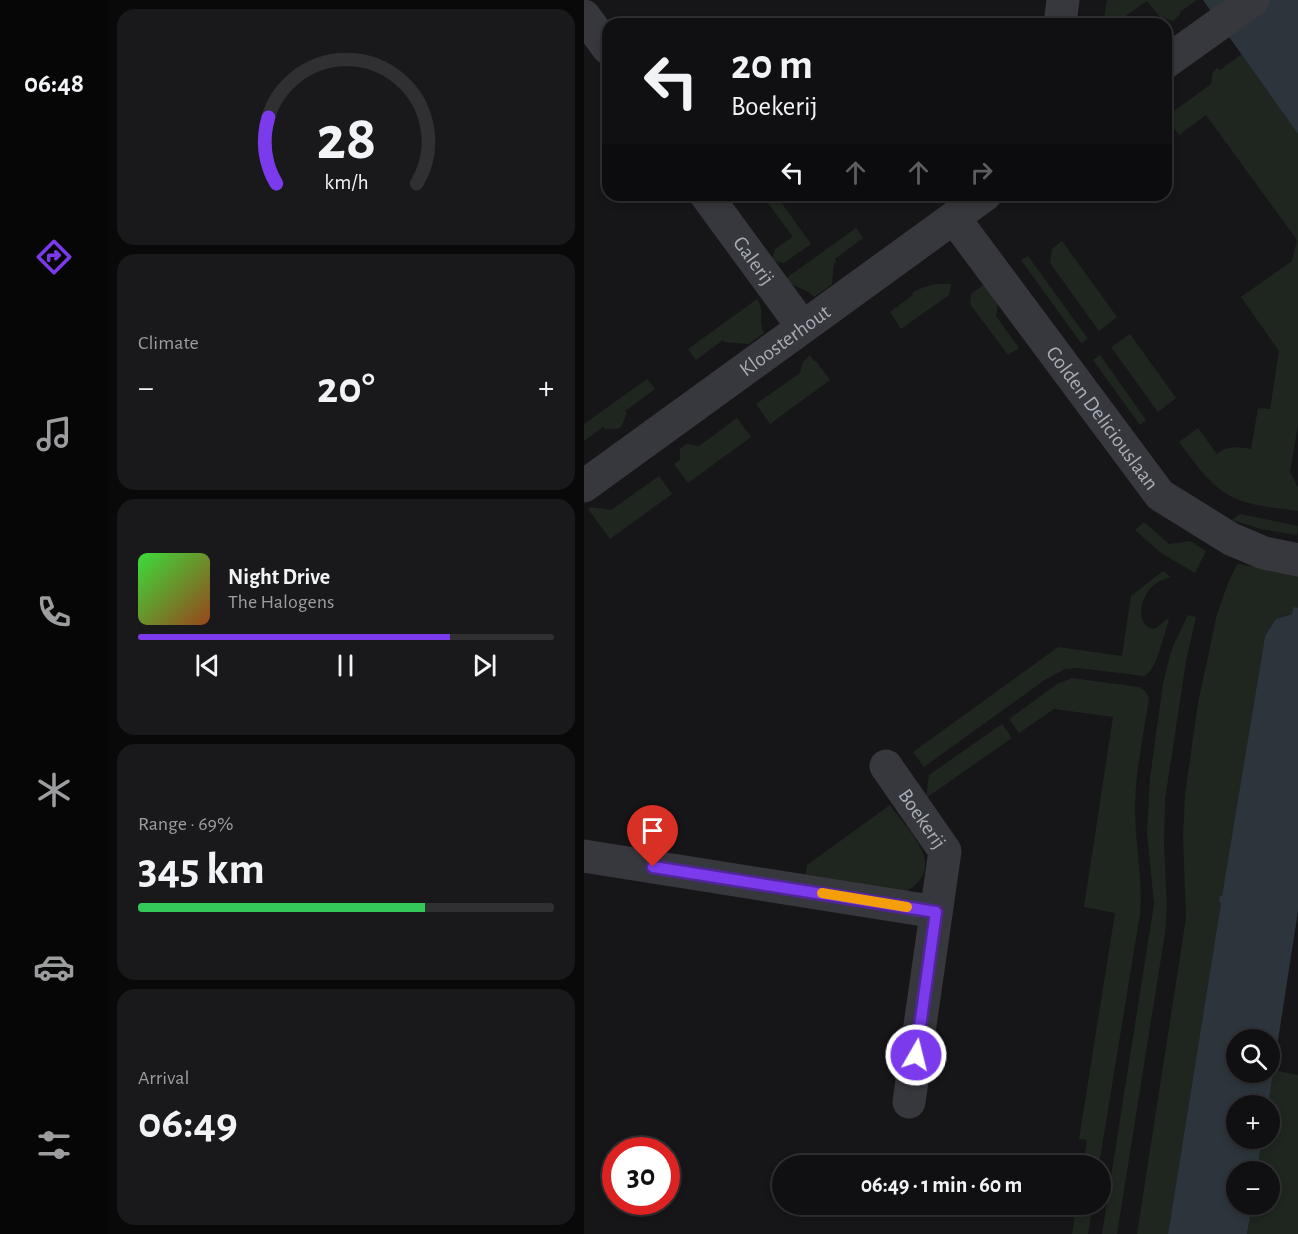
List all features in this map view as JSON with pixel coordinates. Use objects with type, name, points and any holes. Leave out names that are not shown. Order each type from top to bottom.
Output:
[{"type":"street","points":[[1061,18],[1063,0]]},
{"type":"street","points":[[1172,57],[1253,0]]},
{"type":"street","points":[[584,16],[602,40]]},
{"type":"street","name":"Galerij","points":[[710,201],[802,326]]},
{"type":"street","name":"Kloosterhout","points":[[584,486],[977,201]]},
{"type":"street","name":"Golden Deliciouslaan","points":[[954,218],[1160,495],[1231,539],[1264,553],[1298,560]]},
{"type":"street","name":"Boekerij","points":[[886,766],[945,851],[909,1102]]},
{"type":"street","points":[[584,856],[936,912]]},
{"type":"shaded area","points":[[1107,0],[1197,0],[1180,12],[1173,21],[1172,18],[1160,17],[1147,1],[1123,18],[1104,18]]},
{"type":"shaded area","points":[[1203,0],[1298,0],[1298,134]]},
{"type":"shaded area","points":[[1242,54],[1298,134],[1299,419],[1290,472],[1298,487],[1298,511],[1253,504],[1229,496],[1205,475],[1179,442],[1198,428],[1217,454],[1229,448],[1251,449],[1258,408],[1270,409],[1279,351],[1241,297],[1292,261],[1297,240],[1206,115],[1179,135],[1172,125],[1172,113],[1211,84],[1213,72],[1217,68],[1220,70]]},
{"type":"shaded area","points":[[766,201],[780,201],[811,244],[784,263],[772,261],[775,249],[793,237]]},
{"type":"shaded area","points":[[856,228],[863,238],[835,259],[832,284],[814,297],[785,279]]},
{"type":"shaded area","points":[[1062,241],[1117,317],[1099,331],[1050,263],[1052,249]]},
{"type":"shaded area","points":[[1028,256],[1088,339],[1081,343],[1021,260]]},
{"type":"shaded area","points":[[987,282],[999,296],[996,316],[1019,348],[1008,355],[970,304],[971,294]]},
{"type":"shaded area","points":[[951,284],[949,295],[901,329],[890,312],[913,295],[912,293],[926,287]]},
{"type":"shaded area","points":[[757,299],[761,307],[764,333],[749,344],[723,340],[696,360],[688,349]]},
{"type":"shaded area","points":[[1130,334],[1176,398],[1158,412],[1111,347]]},
{"type":"shaded area","points":[[810,355],[830,380],[770,424],[756,404],[800,373],[803,362]]},
{"type":"shaded area","points":[[1100,355],[1146,420],[1140,425],[1093,360]]},
{"type":"shaded area","points":[[647,379],[655,389],[625,411],[627,413],[622,426],[616,429],[603,427],[584,441],[584,424]]},
{"type":"shaded area","points":[[737,418],[751,437],[688,483],[674,464],[680,460],[680,449],[686,444],[699,446]]},
{"type":"shaded area","points":[[659,476],[672,494],[610,539],[588,509],[591,507],[611,510]]},
{"type":"shaded area","points":[[1240,514],[1298,526],[1297,535],[1261,529],[1232,520]]},
{"type":"shaded area","points":[[1144,522],[1169,544],[1190,541],[1206,551],[1195,573],[1161,553],[1135,530]]},
{"type":"shaded area","points":[[1237,564],[1298,574],[1298,608],[1293,607],[1292,614],[1283,616],[1265,636],[1222,897],[1219,902],[1221,903],[1168,1234],[1137,1234],[1186,918],[1183,837],[1185,795],[1198,703],[1217,614]]},
{"type":"shaded area","points":[[1163,571],[1171,577],[1151,587],[1144,598],[1141,610],[1142,620],[1149,627],[1155,629],[1167,619],[1169,621],[1156,660],[1149,673],[1144,676],[1078,668],[1065,669],[1046,679],[924,767],[913,752],[1058,647],[1122,656],[1131,596]]},
{"type":"shaded area","points":[[1293,607],[1299,608],[1298,911],[1280,1029],[1226,1029],[1226,1083],[1271,1083],[1270,1095],[1226,1095],[1226,1149],[1260,1149],[1259,1161],[1226,1161],[1226,1215],[1250,1215],[1247,1234],[1168,1234],[1221,903],[1219,902],[1222,896],[1265,636],[1276,619],[1292,614]]},
{"type":"shaded area","points":[[1188,615],[1196,617],[1186,661],[1165,800],[1167,909],[1165,933],[1117,1234],[1102,1234],[1105,1215],[1111,1215],[1111,1177],[1154,904],[1147,832],[1150,778],[1163,684],[1174,644]]},
{"type":"shaded area","points":[[1072,678],[1139,687],[1149,698],[1135,794],[1140,914],[1101,1155],[1085,1155],[1087,1140],[1079,1139],[1115,913],[1084,907],[1113,717],[1054,709],[1019,733],[1009,719],[1057,684]]},
{"type":"shaded area","points":[[1002,724],[1012,738],[926,798],[929,775]]},
{"type":"shaded area","points":[[890,805],[922,850],[925,861],[924,872],[918,882],[905,892],[805,879],[807,865]]},
{"type":"shaded area","points":[[1280,1071],[1298,1075],[1298,1234],[1247,1234],[1250,1215],[1280,1215],[1280,1161],[1259,1161],[1260,1149],[1280,1149],[1280,1095],[1269,1095],[1271,1083],[1280,1083]]},
{"type":"shaded area","points":[[1075,1215],[1091,1215],[1088,1234],[1072,1234]]},
{"type":"slow traffic","points":[[822,893],[907,907]]},
{"type":"route","points":[[653,867],[936,912],[916,1055]]}]
